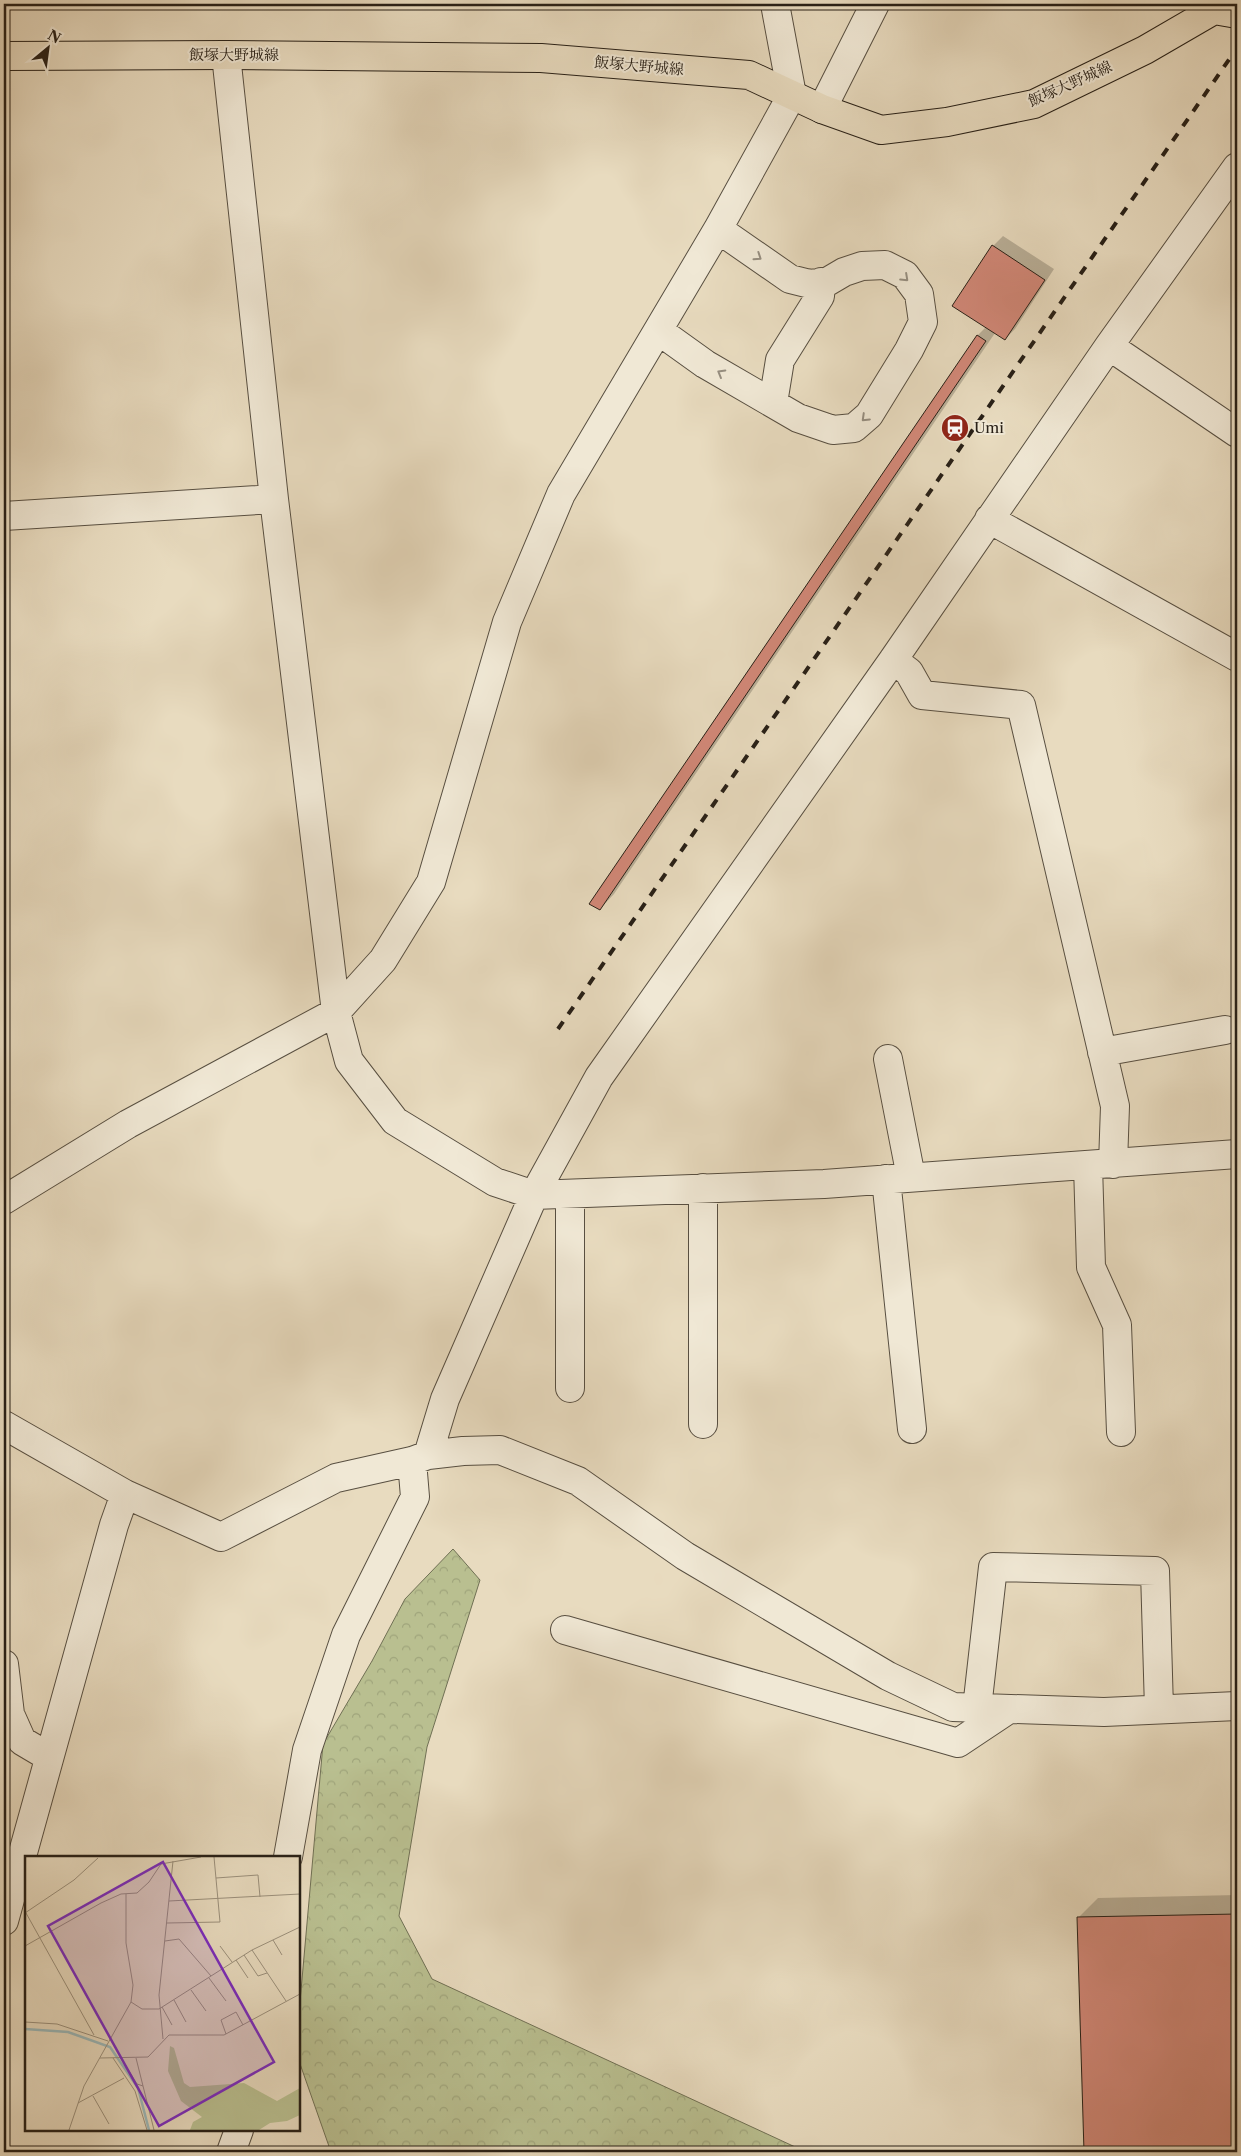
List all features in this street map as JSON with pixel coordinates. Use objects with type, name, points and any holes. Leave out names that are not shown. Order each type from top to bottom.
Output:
[{"type":"main road","name":"飯塚大野城線","points":[[4,56],[226,54],[541,58],[749,75],[822,109],[882,130],[946,122],[1034,104],[1145,50],[1221,9]]},
{"type":"street","points":[[4,1200],[128,1124],[336,1012],[383,960],[431,882],[507,622],[561,494],[659,331],[792,95],[775,4]]},
{"type":"street","points":[[822,109],[875,4]]},
{"type":"street","points":[[226,54],[274,499],[336,1012],[349,1061],[395,1121],[495,1182],[534,1195],[824,1184],[1237,1154]]},
{"type":"street","points":[[288,1856],[307,1750],[346,1635],[415,1497],[420,1458],[534,1195],[599,1077],[893,660],[1109,346],[1237,167]]},
{"type":"street","points":[[659,331],[705,364],[798,418],[833,430],[854,428],[869,415],[909,350],[923,322],[919,294],[905,275],[885,265],[862,266],[844,272],[827,282],[810,284],[790,278],[718,229]]},
{"type":"street","points":[[773,403],[780,360],[820,296],[821,282]]},
{"type":"street","points":[[1109,346],[1237,433]]},
{"type":"street","points":[[4,516],[274,499]]},
{"type":"street","points":[[989,519],[1237,657]]},
{"type":"street","points":[[893,660],[909,672],[922,696],[1021,705],[1115,1106],[1101,1164],[1091,1267],[1117,1324],[1120,1432]]},
{"type":"street","points":[[1102,1052],[1225,1030]]},
{"type":"street","points":[[888,1059],[898,1178],[912,1429]]},
{"type":"street","points":[[703,1188],[703,1424]]},
{"type":"street","points":[[570,1194],[570,1388]]},
{"type":"street","points":[[4,1426],[125,1494],[221,1537],[336,1478],[420,1458],[462,1451],[500,1450],[578,1481],[685,1556],[888,1676],[954,1707],[1104,1712],[1237,1706]]},
{"type":"street","points":[[4,1921],[114,1524],[125,1494]]},
{"type":"street","points":[[977,1708],[993,1567],[1155,1571],[1158,1709]]},
{"type":"street","points":[[565,1630],[958,1743],[1009,1709]]},
{"type":"street","points":[[4,1664],[10,1714],[22,1741],[49,1757]]},
{"type":"street","points":[[231,2152],[239,2131]]},
{"type":"green space","points":[[453,1549],[480,1580],[427,1747],[399,1916],[432,1979],[806,2152],[331,2152],[300,2064],[300,2002],[323,1744],[372,1661],[405,1599]]},
{"type":"building","points":[[992,245],[1045,280],[1005,340],[952,306]]},
{"type":"building","points":[[977,335],[986,341],[600,910],[589,904]]},
{"type":"building","points":[[1237,1914],[1237,2152],[1084,2152],[1077,1917]]},
{"type":"railway","points":[[558,1029],[1237,48]]},
{"type":"place","name":"Umi","points":[[955,428]]}]
